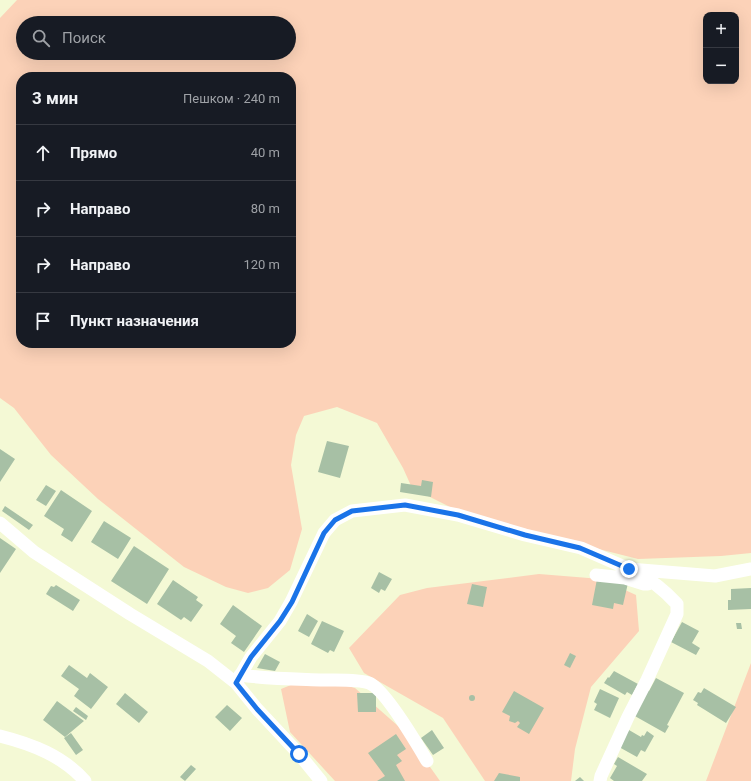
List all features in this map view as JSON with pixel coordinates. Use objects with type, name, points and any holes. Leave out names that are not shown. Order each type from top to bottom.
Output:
[{"type":"street","points":[[238,679],[251,657],[284,614],[302,582],[324,533],[335,520],[352,511],[405,505],[458,515],[525,535],[580,548],[648,578],[664,590],[677,604],[677,614],[647,680],[628,717],[600,781]]},
{"type":"street","points":[[0,523],[34,552],[130,614],[238,679],[257,709],[299,754],[321,781]]},
{"type":"street","points":[[629,569],[715,576],[751,568]]},
{"type":"street","points":[[596,575],[625,578],[644,584],[656,584]]},
{"type":"street","points":[[238,679],[262,678],[346,680],[369,683],[383,693],[428,761]]},
{"type":"street","points":[[0,736],[27,743],[60,759],[85,781]]},
{"type":"shaded area","points":[[17,0],[751,0],[751,553],[721,556],[638,559],[468,516],[412,488],[403,468],[377,423],[337,407],[304,416],[296,435],[291,465],[302,529],[290,570],[268,588],[248,593],[226,587],[184,567],[98,499],[51,455],[14,408],[0,398],[0,18]]},
{"type":"shaded area","points":[[539,574],[601,579],[636,595],[639,631],[591,687],[575,749],[571,781],[485,781],[443,718],[364,673],[349,648],[400,595],[427,588]]},
{"type":"shaded area","points":[[751,663],[751,781],[706,781]]},
{"type":"shaded area","points":[[313,676],[355,688],[406,733],[440,781],[335,781],[290,732],[281,689]]},
{"type":"building","points":[[327,441],[349,446],[340,478],[318,472]]},
{"type":"building","points":[[0,449],[15,459],[0,482]]},
{"type":"building","points":[[422,480],[433,482],[431,497],[400,492],[401,483],[421,486]]},
{"type":"building","points":[[46,485],[56,491],[46,506],[36,500]]},
{"type":"building","points":[[61,490],[92,511],[72,542],[61,535],[64,529],[44,516]]},
{"type":"building","points":[[5,506],[33,525],[29,530],[2,511]]},
{"type":"building","points":[[104,521],[131,538],[118,559],[91,542]]},
{"type":"building","points":[[0,538],[16,549],[0,573]]},
{"type":"building","points":[[134,546],[169,569],[147,604],[111,581]]},
{"type":"building","points":[[379,572],[392,579],[385,591],[381,589],[379,593],[371,588]]},
{"type":"building","points":[[597,579],[628,583],[623,605],[614,603],[613,609],[592,605]]},
{"type":"building","points":[[173,580],[198,597],[196,600],[203,605],[191,622],[184,617],[181,620],[157,604]]},
{"type":"building","points":[[472,584],[487,587],[483,607],[467,604]]},
{"type":"building","points":[[56,585],[80,600],[73,611],[46,594],[51,586],[54,587]]},
{"type":"building","points":[[751,588],[751,609],[728,610],[728,600],[731,600],[731,589]]},
{"type":"building","points":[[233,605],[262,626],[244,652],[231,643],[236,636],[220,624]]},
{"type":"building","points":[[307,614],[318,621],[309,637],[298,631]]},
{"type":"building","points":[[322,621],[344,631],[334,652],[330,650],[328,653],[311,644]]},
{"type":"building","points":[[682,622],[699,631],[692,643],[700,648],[696,655],[671,642]]},
{"type":"building","points":[[736,623],[741,623],[742,629],[737,629]]},
{"type":"building","points":[[570,653],[576,656],[570,668],[564,665]]},
{"type":"building","points":[[265,654],[280,662],[275,671],[257,668]]},
{"type":"building","points":[[69,665],[87,678],[90,673],[108,687],[91,709],[74,696],[79,689],[61,676]]},
{"type":"building","points":[[614,671],[638,684],[632,695],[627,692],[625,695],[604,683]]},
{"type":"building","points":[[656,678],[684,693],[667,725],[669,726],[665,733],[633,715],[647,690],[649,691]]},
{"type":"building","points":[[704,688],[736,707],[726,723],[697,705],[698,703],[693,700],[698,692],[701,693]]},
{"type":"building","points":[[600,689],[619,698],[610,718],[594,710],[597,704],[594,702]]},
{"type":"building","points":[[514,691],[544,708],[529,734],[517,727],[520,723],[518,721],[515,723],[509,721],[510,716],[502,712]]},
{"type":"building","points":[[125,693],[148,712],[139,723],[116,704]]},
{"type":"building","points":[[357,693],[376,693],[376,712],[358,712]]},
{"type":"building","points":[[472,695],[475,698],[472,701],[469,698]]},
{"type":"building","points":[[57,701],[84,721],[65,737],[43,720]]},
{"type":"building","points":[[227,705],[242,718],[230,731],[215,717]]},
{"type":"building","points":[[76,707],[88,716],[86,720],[73,711]]},
{"type":"building","points":[[432,730],[444,748],[433,755],[421,738]]},
{"type":"building","points":[[629,730],[641,737],[642,735],[644,736],[647,731],[654,736],[645,752],[641,750],[637,757],[619,747]]},
{"type":"building","points":[[71,733],[83,750],[76,755],[64,738]]},
{"type":"building","points":[[396,734],[406,749],[397,755],[402,761],[396,765],[405,781],[377,781],[385,776],[368,753]]},
{"type":"building","points":[[618,757],[647,774],[642,781],[614,781],[610,778],[617,766],[614,764]]},
{"type":"building","points":[[191,765],[196,769],[185,781],[180,777]]},
{"type":"building","points":[[499,773],[520,777],[520,781],[494,781]]},
{"type":"building","points":[[580,777],[584,781],[575,781]]},
{"type":"route","points":[[299,754],[257,709],[236,683],[251,657],[280,621],[292,602],[324,533],[335,520],[352,511],[405,505],[458,515],[525,535],[580,548],[629,569]]}]
